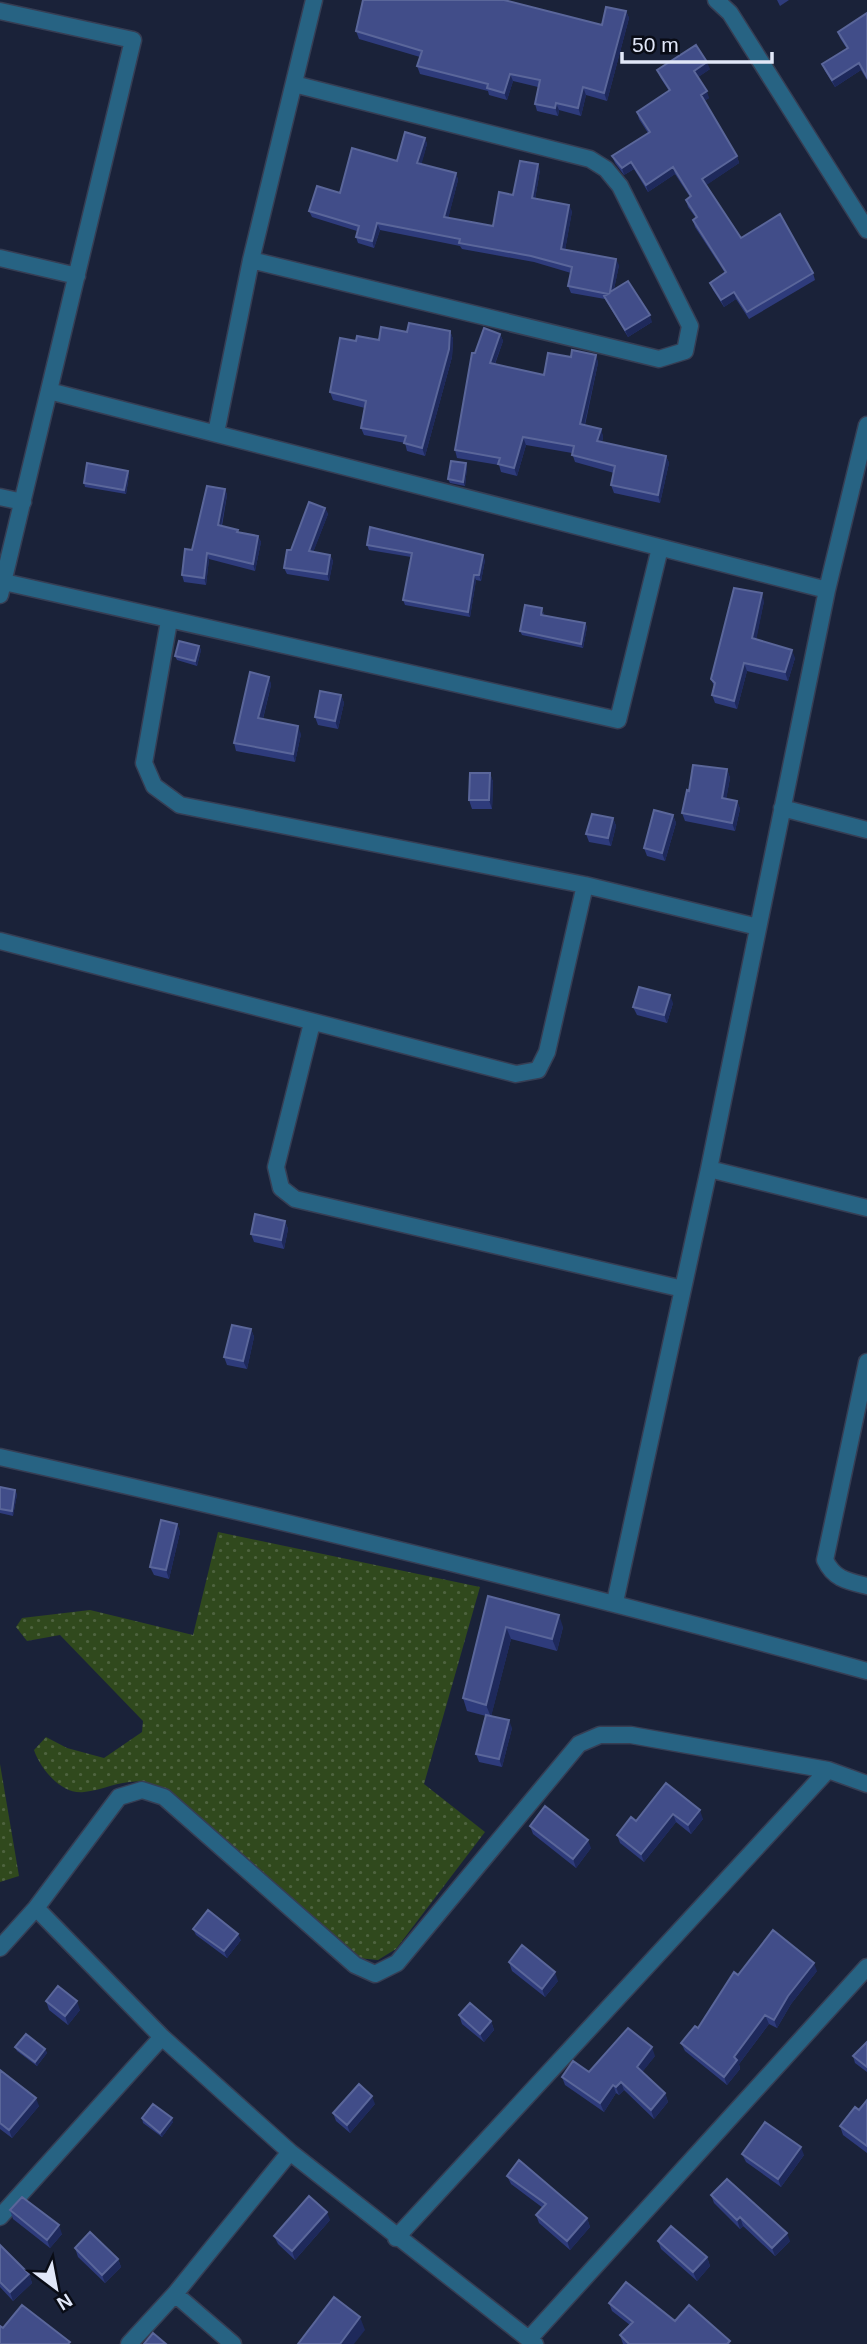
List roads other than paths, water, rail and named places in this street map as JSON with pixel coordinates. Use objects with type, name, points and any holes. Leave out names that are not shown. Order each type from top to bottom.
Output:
[{"type":"street","points":[[216,433],[251,260],[314,0]]},
{"type":"street","points":[[716,0],[730,13],[867,230]]},
{"type":"street","points":[[0,10],[132,40],[2,588],[169,621],[618,720],[660,548]]},
{"type":"street","points":[[251,260],[659,359],[685,351],[690,326],[620,186],[606,169],[590,159],[294,84]]},
{"type":"street","points":[[0,258],[77,276]]},
{"type":"street","points":[[49,391],[827,590]]},
{"type":"street","points":[[615,1602],[709,1169],[827,590],[867,425]]},
{"type":"street","points":[[0,497],[23,502]]},
{"type":"street","points":[[169,621],[144,763],[154,786],[180,805],[585,885],[758,927]]},
{"type":"street","points":[[782,808],[867,830]]},
{"type":"street","points":[[0,941],[516,1074],[538,1070],[547,1052],[585,885]]},
{"type":"street","points":[[312,1023],[276,1167],[281,1188],[295,1199],[683,1289]]},
{"type":"street","points":[[709,1169],[867,1208]]},
{"type":"street","points":[[867,1362],[863,1396],[825,1560],[830,1572],[841,1579],[867,1586]]},
{"type":"street","points":[[0,1457],[300,1524],[615,1602],[867,1671]]},
{"type":"street","points":[[0,1948],[36,1908],[119,1797],[142,1790],[164,1797],[355,1965],[375,1974],[397,1963],[579,1744],[600,1735],[631,1735],[828,1770],[867,1784]]},
{"type":"street","points":[[396,2238],[828,1770]]},
{"type":"street","points":[[36,1908],[162,2037],[290,2152],[396,2238],[532,2342],[867,1967]]},
{"type":"street","points":[[0,2217],[162,2037]]},
{"type":"street","points":[[129,2344],[175,2294],[290,2152]]},
{"type":"street","points":[[175,2294],[233,2344]]}]
